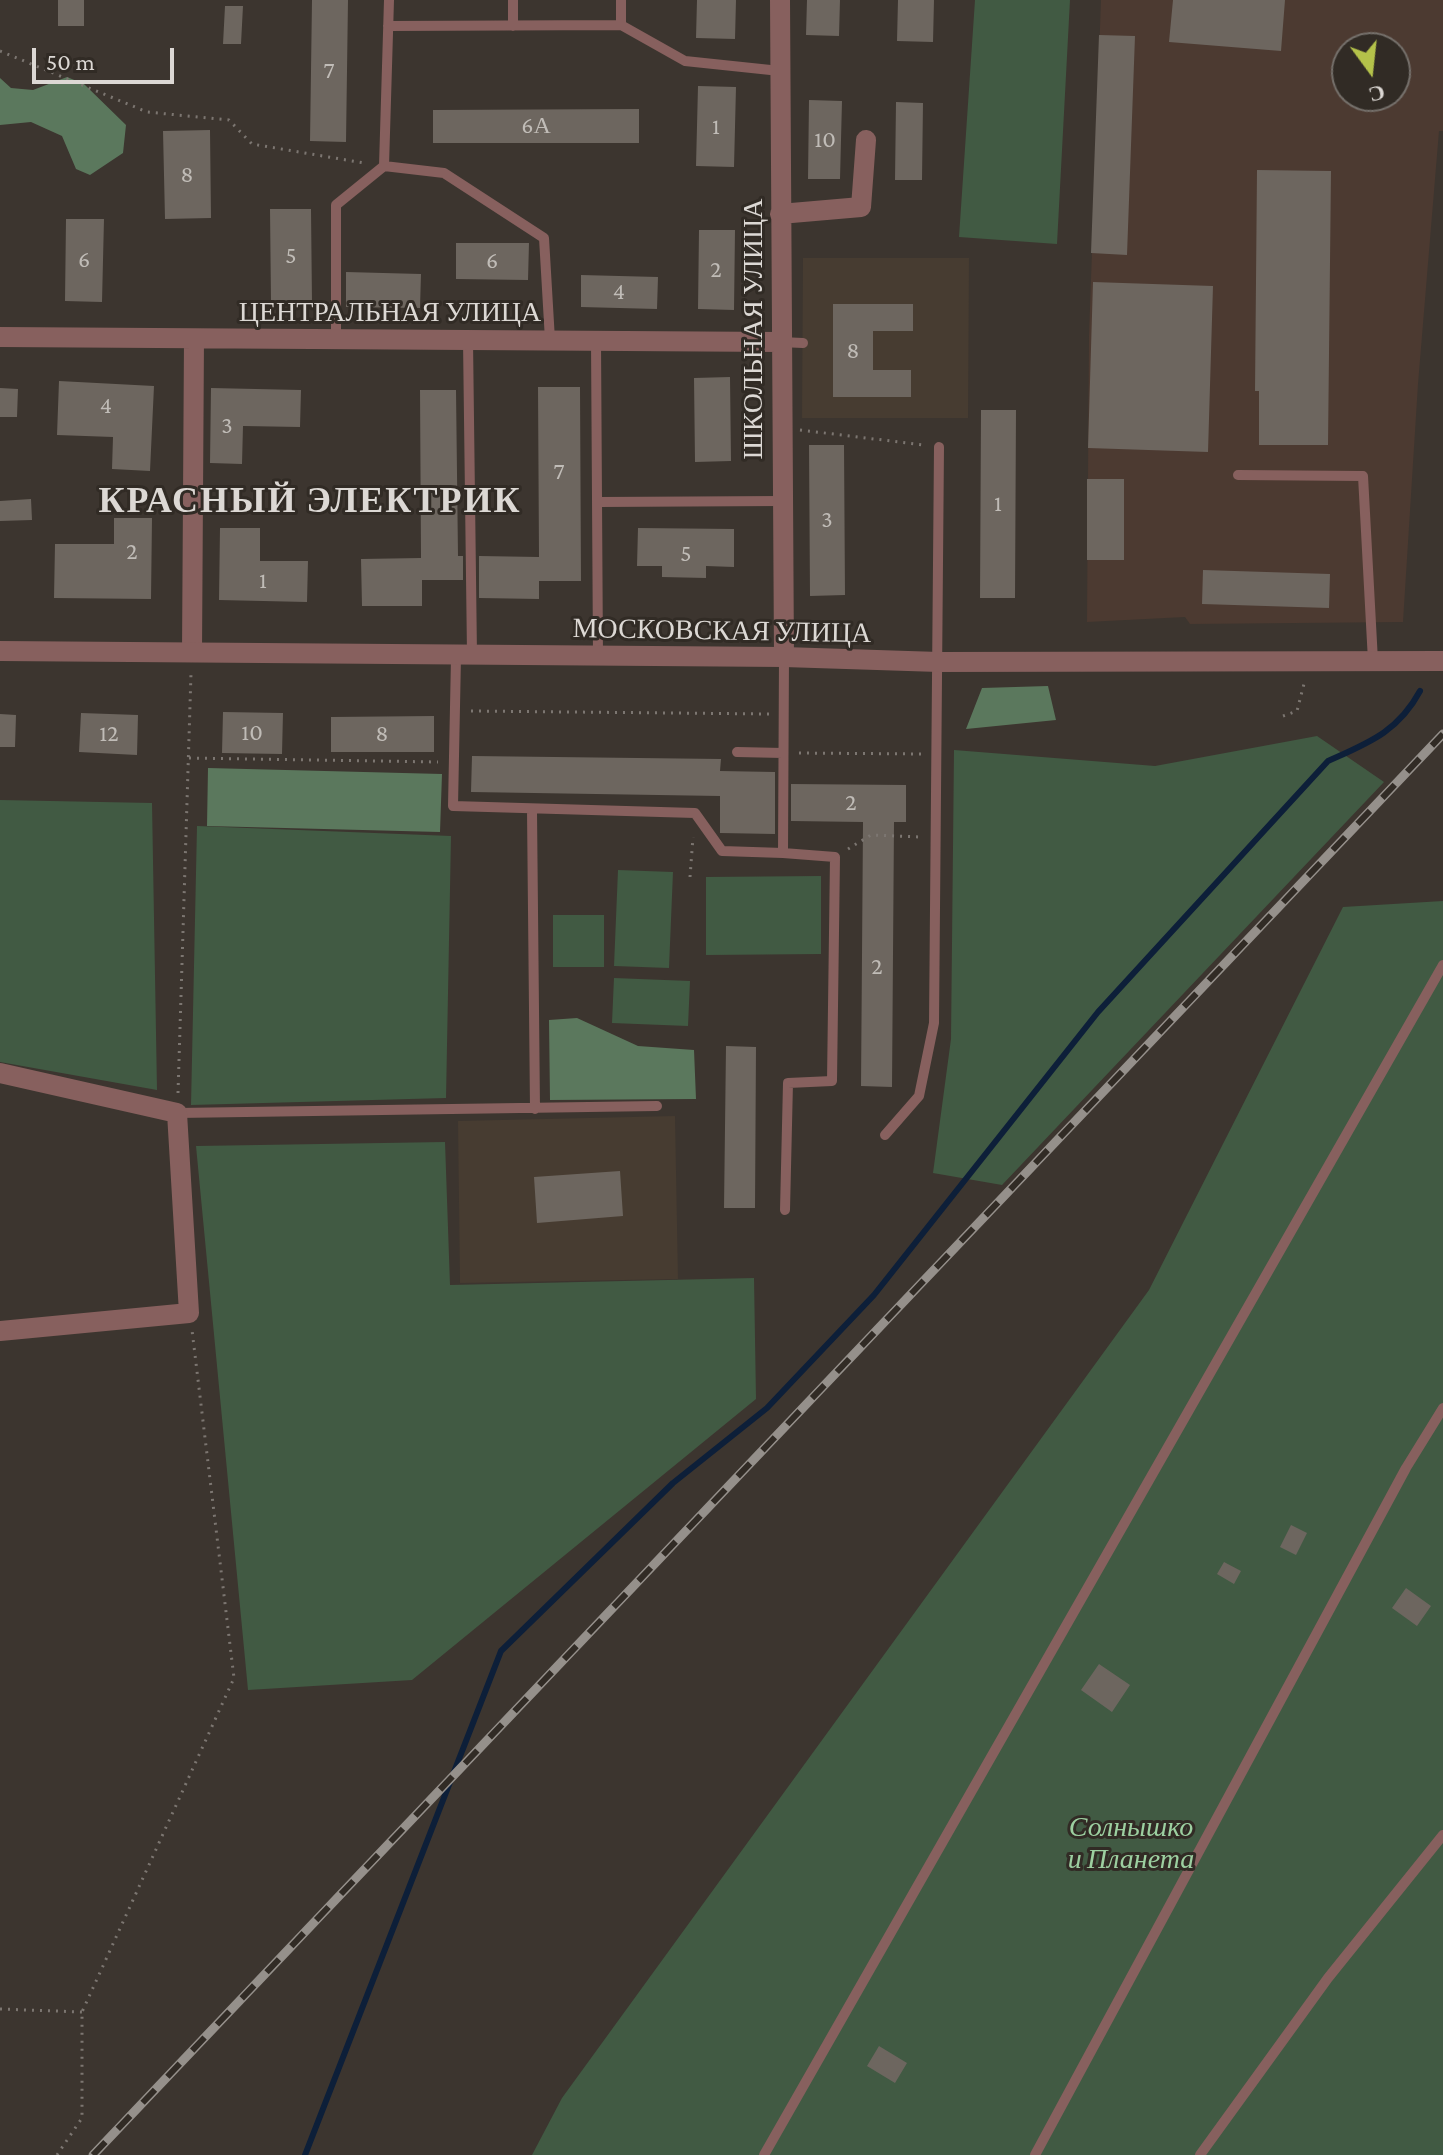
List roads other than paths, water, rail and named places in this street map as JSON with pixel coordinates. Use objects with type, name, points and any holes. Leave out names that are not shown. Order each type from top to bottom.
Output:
[{"type":"street","name":"ШКОЛЬНАЯ УЛИЦА","points":[[780,0],[784,657]]},
{"type":"street","points":[[780,214],[861,207],[866,140]]},
{"type":"street","name":"ЦЕНТРАЛЬНАЯ УЛИЦА","points":[[0,337],[780,342]]},
{"type":"street","points":[[192,652],[194,339]]},
{"type":"street","name":"МОСКОВСКАЯ УЛИЦА","points":[[0,651],[464,657],[784,657],[939,662],[1443,661]]},
{"type":"street","points":[[0,1073],[177,1113],[189,1313],[0,1331]]},
{"type":"lane","points":[[384,166],[389,0]]},
{"type":"lane","points":[[513,0],[513,26]]},
{"type":"lane","points":[[621,0],[621,25]]},
{"type":"lane","points":[[388,26],[621,25],[685,61],[780,71]]},
{"type":"lane","points":[[336,339],[336,205],[384,166],[444,173],[544,238],[550,340]]},
{"type":"lane","points":[[468,340],[464,657],[455,711],[453,806],[532,811],[695,813],[722,851],[835,857],[832,1081],[788,1083],[785,1210]]},
{"type":"lane","points":[[596,341],[598,657]]},
{"type":"lane","points":[[780,342],[803,343]]},
{"type":"lane","points":[[885,1135],[919,1096],[934,1023],[939,447]]},
{"type":"lane","points":[[1238,475],[1363,476],[1373,661]]},
{"type":"lane","points":[[599,502],[782,501]]},
{"type":"lane","points":[[783,853],[784,657]]},
{"type":"lane","points":[[737,752],[783,753]]},
{"type":"lane","points":[[532,811],[535,1109]]},
{"type":"lane","points":[[764,2155],[1443,965]]},
{"type":"lane","points":[[177,1113],[657,1106]]},
{"type":"lane","points":[[1035,2155],[1406,1468],[1443,1408]]},
{"type":"lane","points":[[1200,2155],[1328,1978],[1443,1835]]},
{"type":"waterway","points":[[305,2155],[501,1651],[673,1483],[767,1408],[874,1295],[1098,1012],[1328,761],[1381,735],[1402,717],[1420,691]]},
{"type":"railway","points":[[93,2155],[1443,734]]},
{"type":"district","name":"КРАСНЫЙ ЭЛЕКТРИК","points":[[310,501]]},
{"type":"park label","name":"Солнышко и Планета","points":[[1131,1843]]}]
